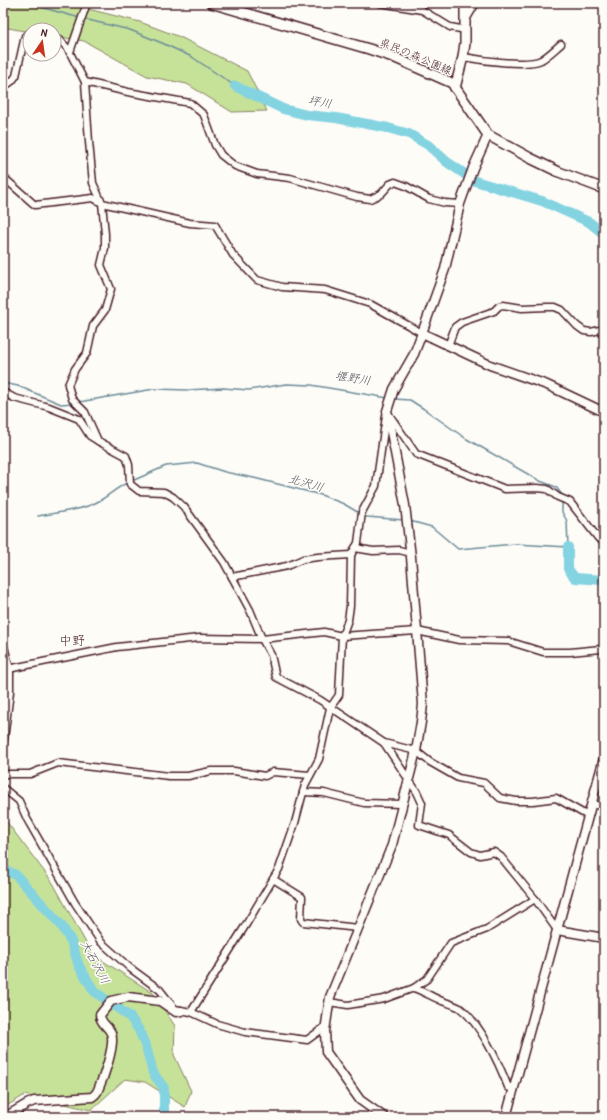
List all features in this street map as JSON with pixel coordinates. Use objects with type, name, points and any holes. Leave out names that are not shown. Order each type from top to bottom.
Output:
[{"type":"main road","name":"県民の森公園線","points":[[211,3],[393,57],[442,78],[452,83],[488,135],[554,170],[604,189]]},
{"type":"main road","points":[[455,88],[463,57],[466,30],[465,3]]},
{"type":"street","points":[[380,3],[422,10],[450,28],[466,30]]},
{"type":"street","points":[[466,20],[476,3]]},
{"type":"street","points":[[70,52],[87,4]]},
{"type":"street","points":[[62,42],[70,52],[85,82],[93,183],[102,203],[105,234],[105,248],[101,265],[111,289],[105,310],[93,326],[87,353],[75,369],[68,385],[72,399],[85,412],[98,440]]},
{"type":"street","points":[[463,57],[484,61],[520,63],[541,60],[561,44]]},
{"type":"street","points":[[3,88],[16,76],[22,49]]},
{"type":"street","points":[[3,81],[12,81]]},
{"type":"street","points":[[85,82],[128,92],[190,103],[204,114],[215,145],[221,155],[235,166],[257,174],[290,178],[357,197],[370,199],[381,194],[390,184],[395,182],[406,186],[429,199],[445,203],[461,201]]},
{"type":"street","points":[[191,1012],[279,869],[295,823],[303,792],[319,759],[330,708],[339,695],[342,636],[348,620],[350,606],[351,555],[358,543],[362,515],[376,486],[387,411],[394,388],[414,354],[422,333],[445,269],[461,201],[473,168],[488,135]]},
{"type":"street","points":[[3,177],[35,205],[93,198],[102,203],[190,223],[215,225],[233,255],[257,280],[282,288],[325,290],[370,304],[448,346],[490,365],[547,385],[604,412]]},
{"type":"street","points":[[448,346],[455,327],[462,322],[494,311],[499,306],[503,305],[522,308],[555,307],[562,310],[577,326],[584,331],[591,332],[604,329]]},
{"type":"street","points":[[3,392],[14,398],[49,407],[79,419],[90,436],[126,456],[129,465],[129,481],[139,491],[164,492],[173,497],[184,507],[224,562],[250,610],[262,639],[271,655],[276,677],[303,691],[384,743],[416,751],[430,762],[458,778],[484,783],[500,798],[516,801],[533,801],[556,798],[588,816]]},
{"type":"street","points":[[387,411],[416,454],[505,489],[547,489],[570,502],[598,538],[604,542]]},
{"type":"street","points":[[384,1117],[360,1100],[326,1052],[325,1026],[330,997],[392,845],[416,751],[421,722],[422,704],[411,552],[407,521],[387,411]]},
{"type":"street","points":[[355,548],[373,551],[399,550],[411,552]]},
{"type":"street","points":[[232,577],[287,566],[303,559],[351,555]]},
{"type":"street","points":[[3,670],[125,646],[199,638],[262,639],[324,632],[342,636],[417,631],[459,640],[508,641],[543,652],[604,650]]},
{"type":"street","points":[[3,643],[10,669],[10,692],[3,747]]},
{"type":"street","points":[[384,743],[422,803],[419,825],[449,835],[470,852],[480,855],[494,852],[501,857],[535,899],[557,930],[604,938]]},
{"type":"street","points":[[506,1117],[604,758]]},
{"type":"street","points":[[3,774],[30,774],[58,763],[169,776],[188,776],[211,771],[234,771],[264,776],[273,772],[310,775]]},
{"type":"street","points":[[3,788],[20,801],[27,819],[75,903],[101,942],[130,968],[160,990],[175,1009],[181,1011]]},
{"type":"street","points":[[303,792],[324,793],[364,803],[402,804]]},
{"type":"street","points":[[592,804],[604,807]]},
{"type":"street","points":[[273,879],[302,896],[301,919],[303,922],[358,928]]},
{"type":"street","points":[[329,1002],[348,1005],[384,999],[414,988],[427,979],[451,944],[487,928],[535,899]]},
{"type":"street","points":[[414,988],[459,1008],[475,1022],[480,1033],[491,1049],[508,1087],[514,1090]]},
{"type":"street","points":[[5,1117],[34,1101],[92,1097],[98,1092],[112,1041],[111,1033],[100,1019],[100,1015],[111,1001],[128,997],[160,1001],[176,1012],[191,1012],[217,1024],[245,1032],[307,1040],[325,1026]]},
{"type":"green space","points":[[3,3],[57,3],[76,6],[140,22],[180,37],[247,71],[267,111],[232,112],[187,84],[147,76],[84,41],[62,37],[62,22],[22,22],[22,31],[3,27]]},
{"type":"green space","points":[[3,817],[53,883],[92,954],[153,993],[175,1026],[174,1055],[191,1091],[185,1107],[145,1082],[125,1079],[91,1110],[25,1095],[3,1108]]},
{"type":"waterway","name":"坪川","points":[[26,3],[80,18]]},
{"type":"waterway","name":"坪川","points":[[84,19],[130,30],[162,43],[192,57],[235,86]]},
{"type":"waterway","name":"坪川","points":[[235,86],[283,109],[307,115],[336,118],[388,128],[409,134],[428,145],[447,162],[475,181],[542,201],[589,222],[604,234]]},
{"type":"waterway","name":"堰野川","points":[[3,383],[18,386],[61,404],[73,403]]},
{"type":"waterway","name":"堰野川","points":[[79,402],[154,389],[187,390],[223,388],[249,390],[286,384],[311,385],[388,398]]},
{"type":"waterway","name":"堰野川","points":[[394,399],[410,400],[465,438],[540,481],[556,487],[563,496]]},
{"type":"waterway","name":"北沢川","points":[[132,481],[166,466],[197,463],[225,472],[321,495],[344,504],[359,513]]},
{"type":"waterway","name":"北沢川","points":[[38,516],[86,507],[103,499],[129,482]]},
{"type":"waterway","name":"北沢川","points":[[410,521],[432,527],[458,549],[516,544],[568,547],[567,521],[562,512],[562,502]]},
{"type":"waterway","name":"北沢川","points":[[364,516],[404,520]]},
{"type":"waterway","name":"堰野川","points":[[568,547],[568,569],[575,578],[604,580]]},
{"type":"waterway","name":"大石沢川","points":[[3,869],[16,875],[61,925],[71,941],[79,966],[94,991],[130,1017],[139,1030],[147,1050],[153,1073],[164,1088],[164,1110],[166,1117]]},
{"type":"district","name":"中野","points":[[72,640]]}]
